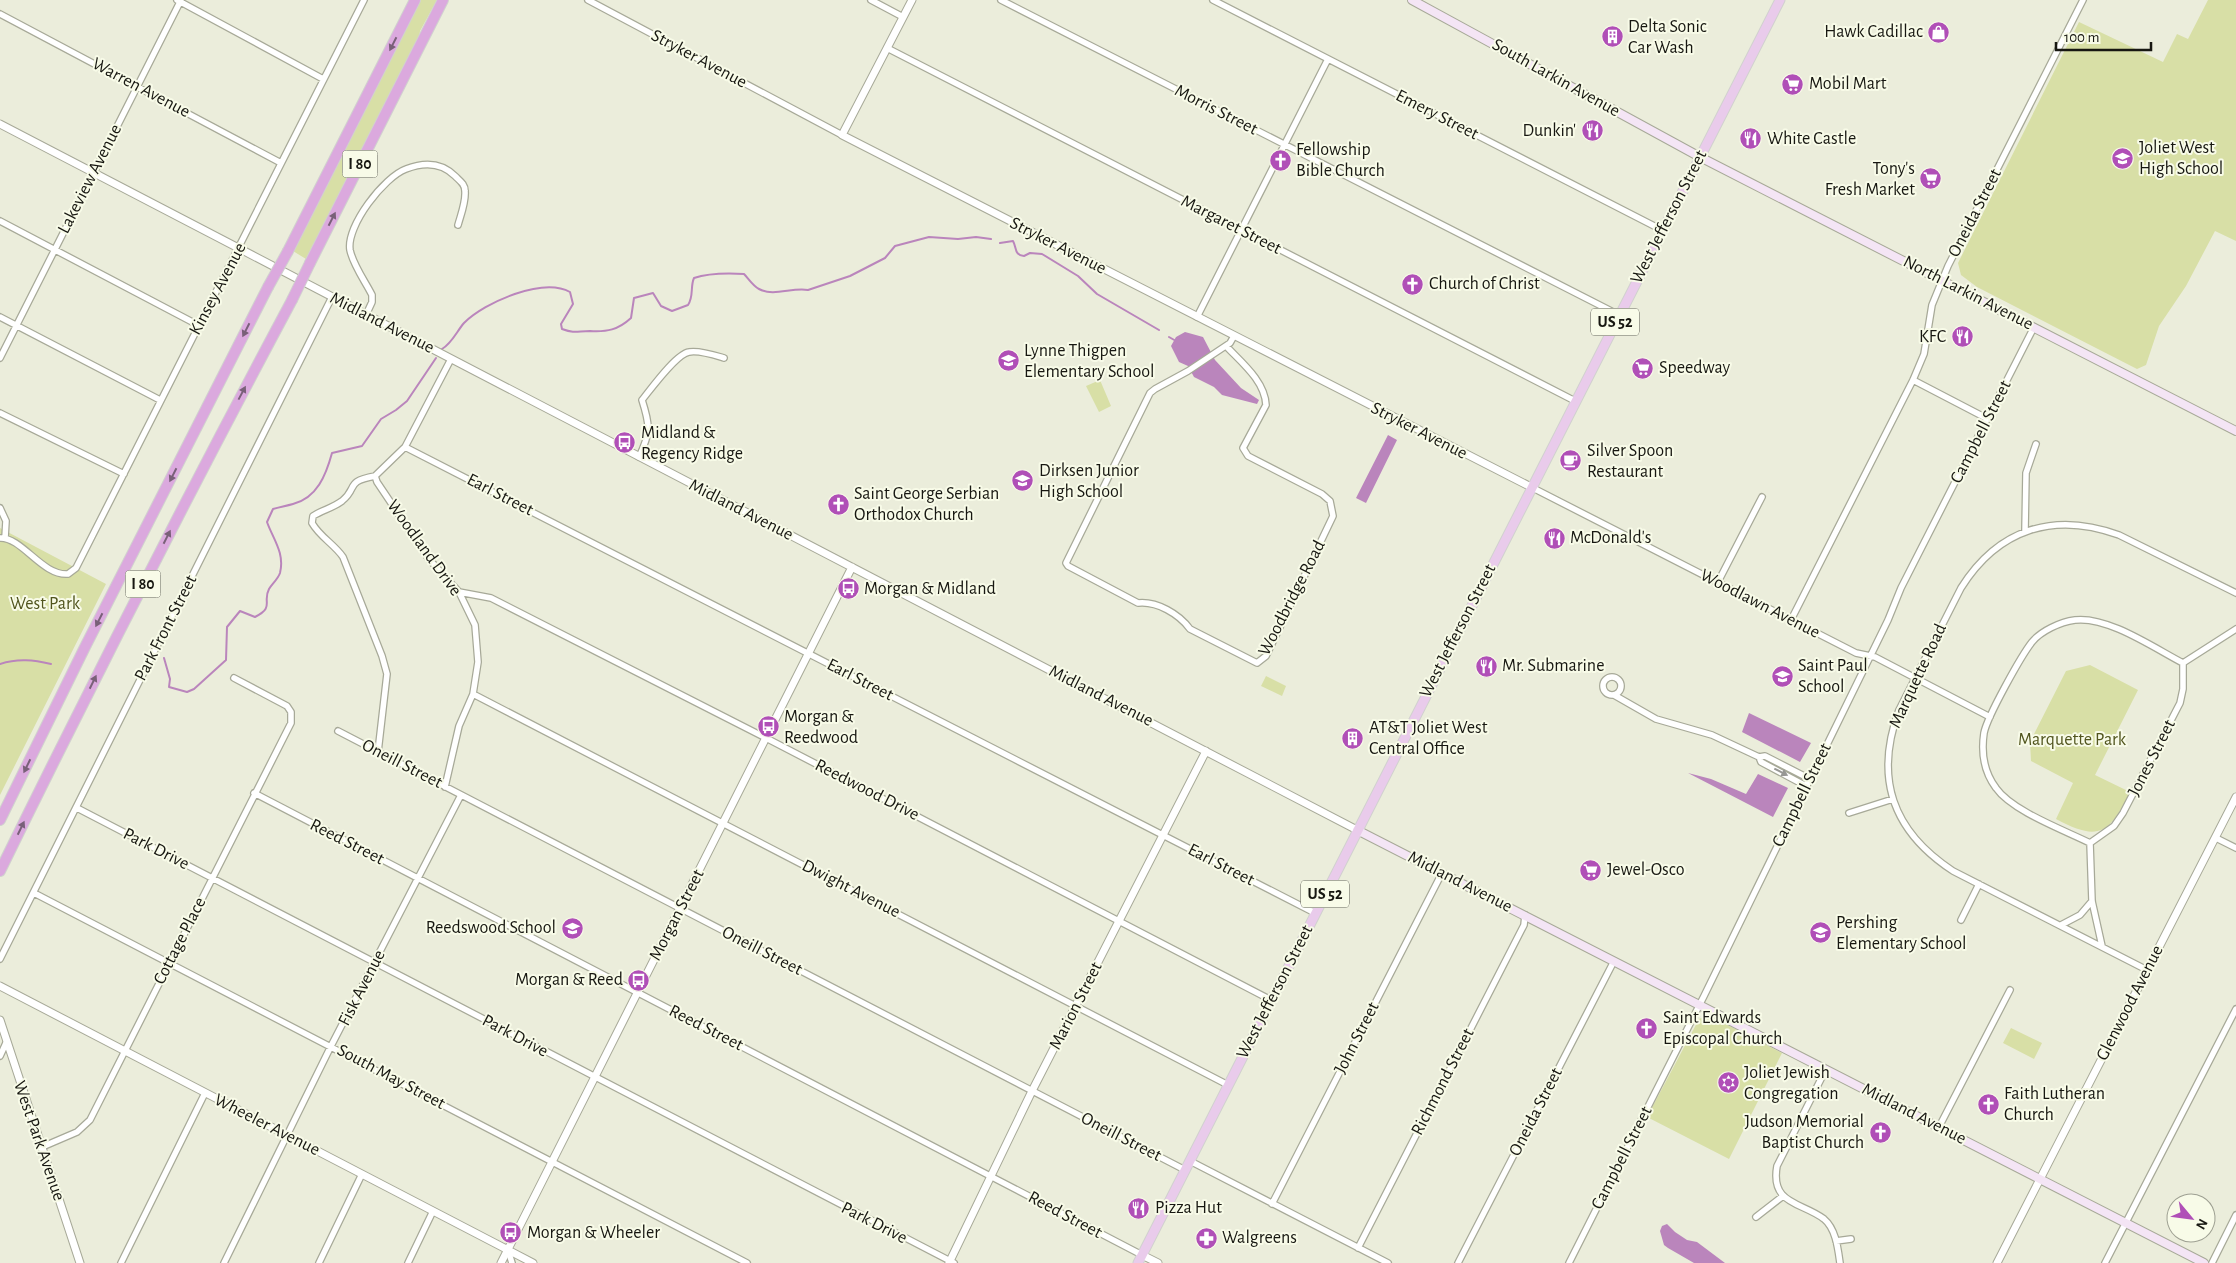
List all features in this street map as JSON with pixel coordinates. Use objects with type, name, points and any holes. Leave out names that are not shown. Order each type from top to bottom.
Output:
[{"type":"highway","name":"I 80","points":[[0,820],[85,647],[415,0]]},
{"type":"highway","name":"I 80","points":[[0,872],[109,648],[292,300],[444,0]]},
{"type":"main road","name":"South Larkin Avenue","points":[[1412,0],[1700,157]]},
{"type":"main road","name":"West Jefferson Street","points":[[1140,1259],[1780,0]]},
{"type":"main road","name":"North Larkin Avenue","points":[[1700,157],[2236,431]]},
{"type":"main road","name":"Midland Avenue","points":[[1357,830],[2204,1263]]},
{"type":"street","points":[[180,0],[323,79]]},
{"type":"street","name":"Lakeview Avenue","points":[[0,358],[180,0]]},
{"type":"street","name":"Kinsey Avenue","points":[[2,538],[56,572],[68,574],[76,568],[364,0]]},
{"type":"street","name":"Stryker Avenue","points":[[588,0],[842,135],[1531,487]]},
{"type":"street","points":[[871,0],[903,17]]},
{"type":"street","points":[[842,135],[912,0]]},
{"type":"street","name":"Morris Street","points":[[1001,0],[1619,315]]},
{"type":"street","name":"Emery Street","points":[[1213,0],[1662,230]]},
{"type":"street","name":"Oneida Street","points":[[1791,620],[1913,380],[1924,354],[1930,312],[1942,280],[2083,0]]},
{"type":"street","name":"Warren Avenue","points":[[0,14],[281,163]]},
{"type":"street","name":"Margaret Street","points":[[887,48],[1575,401]]},
{"type":"street","points":[[1197,317],[1328,59]]},
{"type":"street","name":"Midland Avenue","points":[[0,124],[1357,830]]},
{"type":"street","points":[[366,314],[372,302],[372,295],[350,249],[351,235],[354,224],[388,182],[404,169],[420,165],[437,164],[448,168],[464,184],[465,193],[458,225]]},
{"type":"street","points":[[0,220],[198,325]]},
{"type":"street","name":"Park Front Street","points":[[0,959],[332,297]]},
{"type":"street","points":[[0,317],[160,400]]},
{"type":"street","name":"Campbell Street","points":[[1569,1263],[1700,1004],[1888,620],[1901,588],[2034,327]]},
{"type":"street","name":"Woodbridge Road","points":[[1226,346],[1258,382],[1266,400],[1266,405],[1243,448],[1248,456],[1322,494],[1330,502],[1333,516],[1266,656],[1257,663],[1190,629],[1183,619],[1150,602],[1138,603],[1068,566],[1066,563],[1150,393],[1226,346],[1234,336]]},
{"type":"street","points":[[639,457],[647,441],[650,427],[642,400],[650,390],[681,355],[689,352],[724,358]]},
{"type":"street","points":[[378,752],[387,674],[382,656],[343,558],[336,547],[317,532],[312,523],[313,516],[344,499],[353,483],[360,479],[375,476],[405,447],[451,359]]},
{"type":"street","points":[[1913,380],[1988,419]]},
{"type":"street","points":[[0,413],[124,474]]},
{"type":"street","points":[[2025,531],[2026,473],[2036,444]]},
{"type":"street","name":"Earl Street","points":[[405,447],[1315,913]]},
{"type":"street","name":"Woodland Drive","points":[[375,476],[401,521],[428,558],[459,592],[475,625],[478,662],[473,694],[459,726],[445,787]]},
{"type":"street","name":"Woodlawn Avenue","points":[[1531,487],[1856,653],[1869,656],[1916,678],[1990,717]]},
{"type":"street","points":[[1718,582],[1762,497]]},
{"type":"street","points":[[0,508],[6,521],[2,538]]},
{"type":"street","name":"Marquette Road","points":[[2147,970],[1979,884],[1936,859],[1921,846],[1904,823],[1893,799],[1887,768],[1887,750],[1898,710],[1972,570],[2002,543],[2025,531],[2058,524],[2081,524],[2099,527],[2236,593]]},
{"type":"street","name":"Morgan Street","points":[[501,1263],[852,567]]},
{"type":"street","name":"Reedwood Drive","points":[[459,592],[491,598],[1120,920],[1271,1000]]},
{"type":"street","points":[[2102,946],[2092,901],[2090,843],[2020,808],[1996,789],[1984,762],[1984,732],[1990,717],[2032,641],[2060,624],[2075,620],[2092,620],[2112,626],[2183,663],[2236,628]]},
{"type":"street","name":"Jones Street","points":[[2090,843],[2114,826],[2123,813],[2180,703],[2184,689],[2183,663]]},
{"type":"street","name":"Cottage Place","points":[[42,1146],[77,1132],[90,1120],[290,723],[291,712],[287,706],[234,678]]},
{"type":"street","name":"Dwight Avenue","points":[[473,694],[1228,1085]]},
{"type":"street","points":[[1614,695],[1623,702],[1656,719],[1677,727],[1712,735],[1759,757],[1765,756],[1810,778]]},
{"type":"street","name":"Oneill Street","points":[[338,732],[1185,1170]]},
{"type":"street","name":"Marion Street","points":[[951,1262],[1032,1091],[1206,751]]},
{"type":"street","points":[[1759,757],[1761,762],[1806,786]]},
{"type":"street","name":"Reed Street","points":[[254,794],[993,1176],[1140,1259],[1158,1263]]},
{"type":"street","name":"Fisk Avenue","points":[[224,1263],[331,1046],[461,795]]},
{"type":"street","name":"Glenwood Avenue","points":[[1997,1263],[2236,797]]},
{"type":"street","points":[[1848,813],[1893,799]]},
{"type":"street","name":"Park Drive","points":[[77,808],[951,1262]]},
{"type":"street","points":[[2216,838],[2236,848]]},
{"type":"street","name":"John Street","points":[[1272,1204],[1442,873]]},
{"type":"street","points":[[1961,920],[1979,884]]},
{"type":"street","name":"South May Street","points":[[34,893],[747,1263]]},
{"type":"street","points":[[2061,925],[2080,915],[2092,901]]},
{"type":"street","name":"Richmond Street","points":[[1358,1248],[1524,925],[1526,915]]},
{"type":"street","name":"Oneida Street","points":[[1458,1263],[1614,961]]},
{"type":"street","name":"Wheeler Avenue","points":[[0,986],[533,1263]]},
{"type":"street","points":[[1938,1127],[2010,990]]},
{"type":"street","points":[[2105,1263],[2236,1009]]},
{"type":"street","name":"West Park Avenue","points":[[0,1020],[80,1263]]},
{"type":"street","points":[[0,1056],[6,1043]]},
{"type":"street","points":[[1826,1069],[1777,1166],[1776,1183],[1783,1196],[1789,1202],[1824,1219],[1834,1233],[1840,1263]]},
{"type":"street","points":[[121,1263],[205,1092]]},
{"type":"street","points":[[1190,1160],[1388,1263]]},
{"type":"street","points":[[319,1263],[362,1174]]},
{"type":"street","points":[[1756,1217],[1783,1196]]},
{"type":"street","points":[[408,1263],[433,1211]]},
{"type":"street","points":[[2212,1263],[2236,1216]]},
{"type":"street","points":[[1836,1241],[1851,1239]]},
{"type":"street","points":[[508,1250],[512,1263]]},
{"type":"green space","points":[[421,0],[437,0],[420,31],[419,39],[306,259],[293,251]]},
{"type":"green space","name":"Joliet West High School","points":[[2208,0],[2236,0],[2236,241],[2215,231],[2186,286],[2159,326],[2146,365],[2137,369],[1977,287],[1961,275],[1958,263],[2079,22],[2163,62],[2177,34],[2188,39]]},
{"type":"green space","points":[[1100,380],[1111,406],[1099,412],[1086,386]]},
{"type":"green space","name":"West Park","points":[[0,528],[106,584],[0,795]]},
{"type":"green space","name":"Marquette Park","points":[[2090,665],[2138,690],[2095,775],[2130,792],[2116,817],[2109,825],[2093,832],[2071,826],[2056,819],[2073,783],[2031,761],[2030,742],[2066,671]]},
{"type":"green space","points":[[1266,676],[1286,686],[1282,696],[1261,686]]},
{"type":"green space","points":[[1708,1015],[1782,1053],[1729,1159],[1647,1117],[1699,1019]]},
{"type":"green space","points":[[2011,1028],[2042,1043],[2034,1059],[2003,1043]]},
{"type":"shaded area","points":[[1185,332],[1203,337],[1215,360],[1241,388],[1259,400],[1257,404],[1222,395],[1214,387],[1194,377],[1188,366],[1179,362],[1171,346],[1176,337]]},
{"type":"shaded area","points":[[1388,435],[1397,440],[1366,503],[1356,498]]},
{"type":"shaded area","points":[[1749,713],[1811,743],[1800,762],[1742,732]]},
{"type":"shaded area","points":[[1688,773],[1711,779],[1746,794],[1758,774],[1788,788],[1773,817]]},
{"type":"shaded area","points":[[1667,1224],[1675,1232],[1687,1240],[1697,1242],[1725,1263],[1694,1263],[1668,1248],[1664,1245],[1660,1231],[1662,1226]]},
{"type":"waterway","points":[[442,349],[473,315],[500,300],[530,290],[559,288],[570,292],[573,304],[561,324],[562,329],[574,332],[602,331],[617,328],[631,318],[634,298],[653,293],[661,306],[672,311],[688,305],[694,278],[700,276],[744,274],[755,286],[765,291],[808,290],[850,276],[885,258],[895,246],[929,237],[958,239],[976,237],[991,239]]},
{"type":"waterway","points":[[1000,243],[1013,241],[1017,253],[1024,256],[1030,253],[1042,254],[1078,276],[1097,294],[1159,330]]},
{"type":"waterway","points":[[1169,337],[1176,341]]},
{"type":"waterway","points":[[164,658],[170,679],[169,687],[187,692],[194,689],[226,660],[227,627],[240,611],[255,617],[265,610],[269,589],[280,573],[280,553],[267,522],[273,509],[293,504],[308,497],[323,477],[332,453],[362,446],[381,419],[407,401],[436,358]]},
{"type":"waterway","points":[[0,664],[26,660],[51,664]]},
{"type":"place","name":"Hawk Cadillac","points":[[1939,32]]},
{"type":"place","name":"Delta Sonic Car Wash","points":[[1612,37]]},
{"type":"place","name":"Mobil Mart","points":[[1793,84]]},
{"type":"place","name":"Dunkin'","points":[[1592,131]]},
{"type":"place","name":"White Castle","points":[[1751,139]]},
{"type":"place","name":"Joliet West High School","points":[[2123,158]]},
{"type":"place","name":"Fellowship Bible Church","points":[[1280,160]]},
{"type":"place","name":"Tony's Fresh Market","points":[[1931,179]]},
{"type":"place","name":"Church of Christ","points":[[1413,284]]},
{"type":"place","name":"KFC","points":[[1962,337]]},
{"type":"place","name":"Lynne Thigpen Elementary School","points":[[1008,361]]},
{"type":"place","name":"Speedway","points":[[1643,368]]},
{"type":"place","name":"Midland & Regency Ridge","points":[[625,443]]},
{"type":"place","name":"Silver Spoon Restaurant","points":[[1571,461]]},
{"type":"place","name":"Dirksen Junior High School","points":[[1023,481]]},
{"type":"place","name":"Saint George Serbian Orthodox Church","points":[[838,504]]},
{"type":"place","name":"McDonald's","points":[[1554,538]]},
{"type":"place","name":"Morgan & Midland","points":[[848,589]]},
{"type":"place","name":"Mr. Submarine","points":[[1486,666]]},
{"type":"place","name":"Saint Paul School","points":[[1782,676]]},
{"type":"place","name":"Morgan & Reedwood","points":[[768,727]]},
{"type":"place","name":"AT&T Joliet West Central Office","points":[[1353,738]]},
{"type":"place","name":"Jewel-Osco","points":[[1591,870]]},
{"type":"place","name":"Reedswood School","points":[[572,928]]},
{"type":"place","name":"Pershing Elementary School","points":[[1820,933]]},
{"type":"place","name":"Morgan & Reed","points":[[639,980]]},
{"type":"place","name":"Saint Edwards Episcopal Church","points":[[1647,1028]]},
{"type":"place","name":"Joliet Jewish Congregation","points":[[1728,1083]]},
{"type":"place","name":"Faith Lutheran Church","points":[[1988,1104]]},
{"type":"place","name":"Judson Memorial Baptist Church","points":[[1880,1132]]},
{"type":"place","name":"Pizza Hut","points":[[1139,1208]]},
{"type":"place","name":"Morgan & Wheeler","points":[[511,1233]]},
{"type":"place","name":"Walgreens","points":[[1206,1238]]}]
